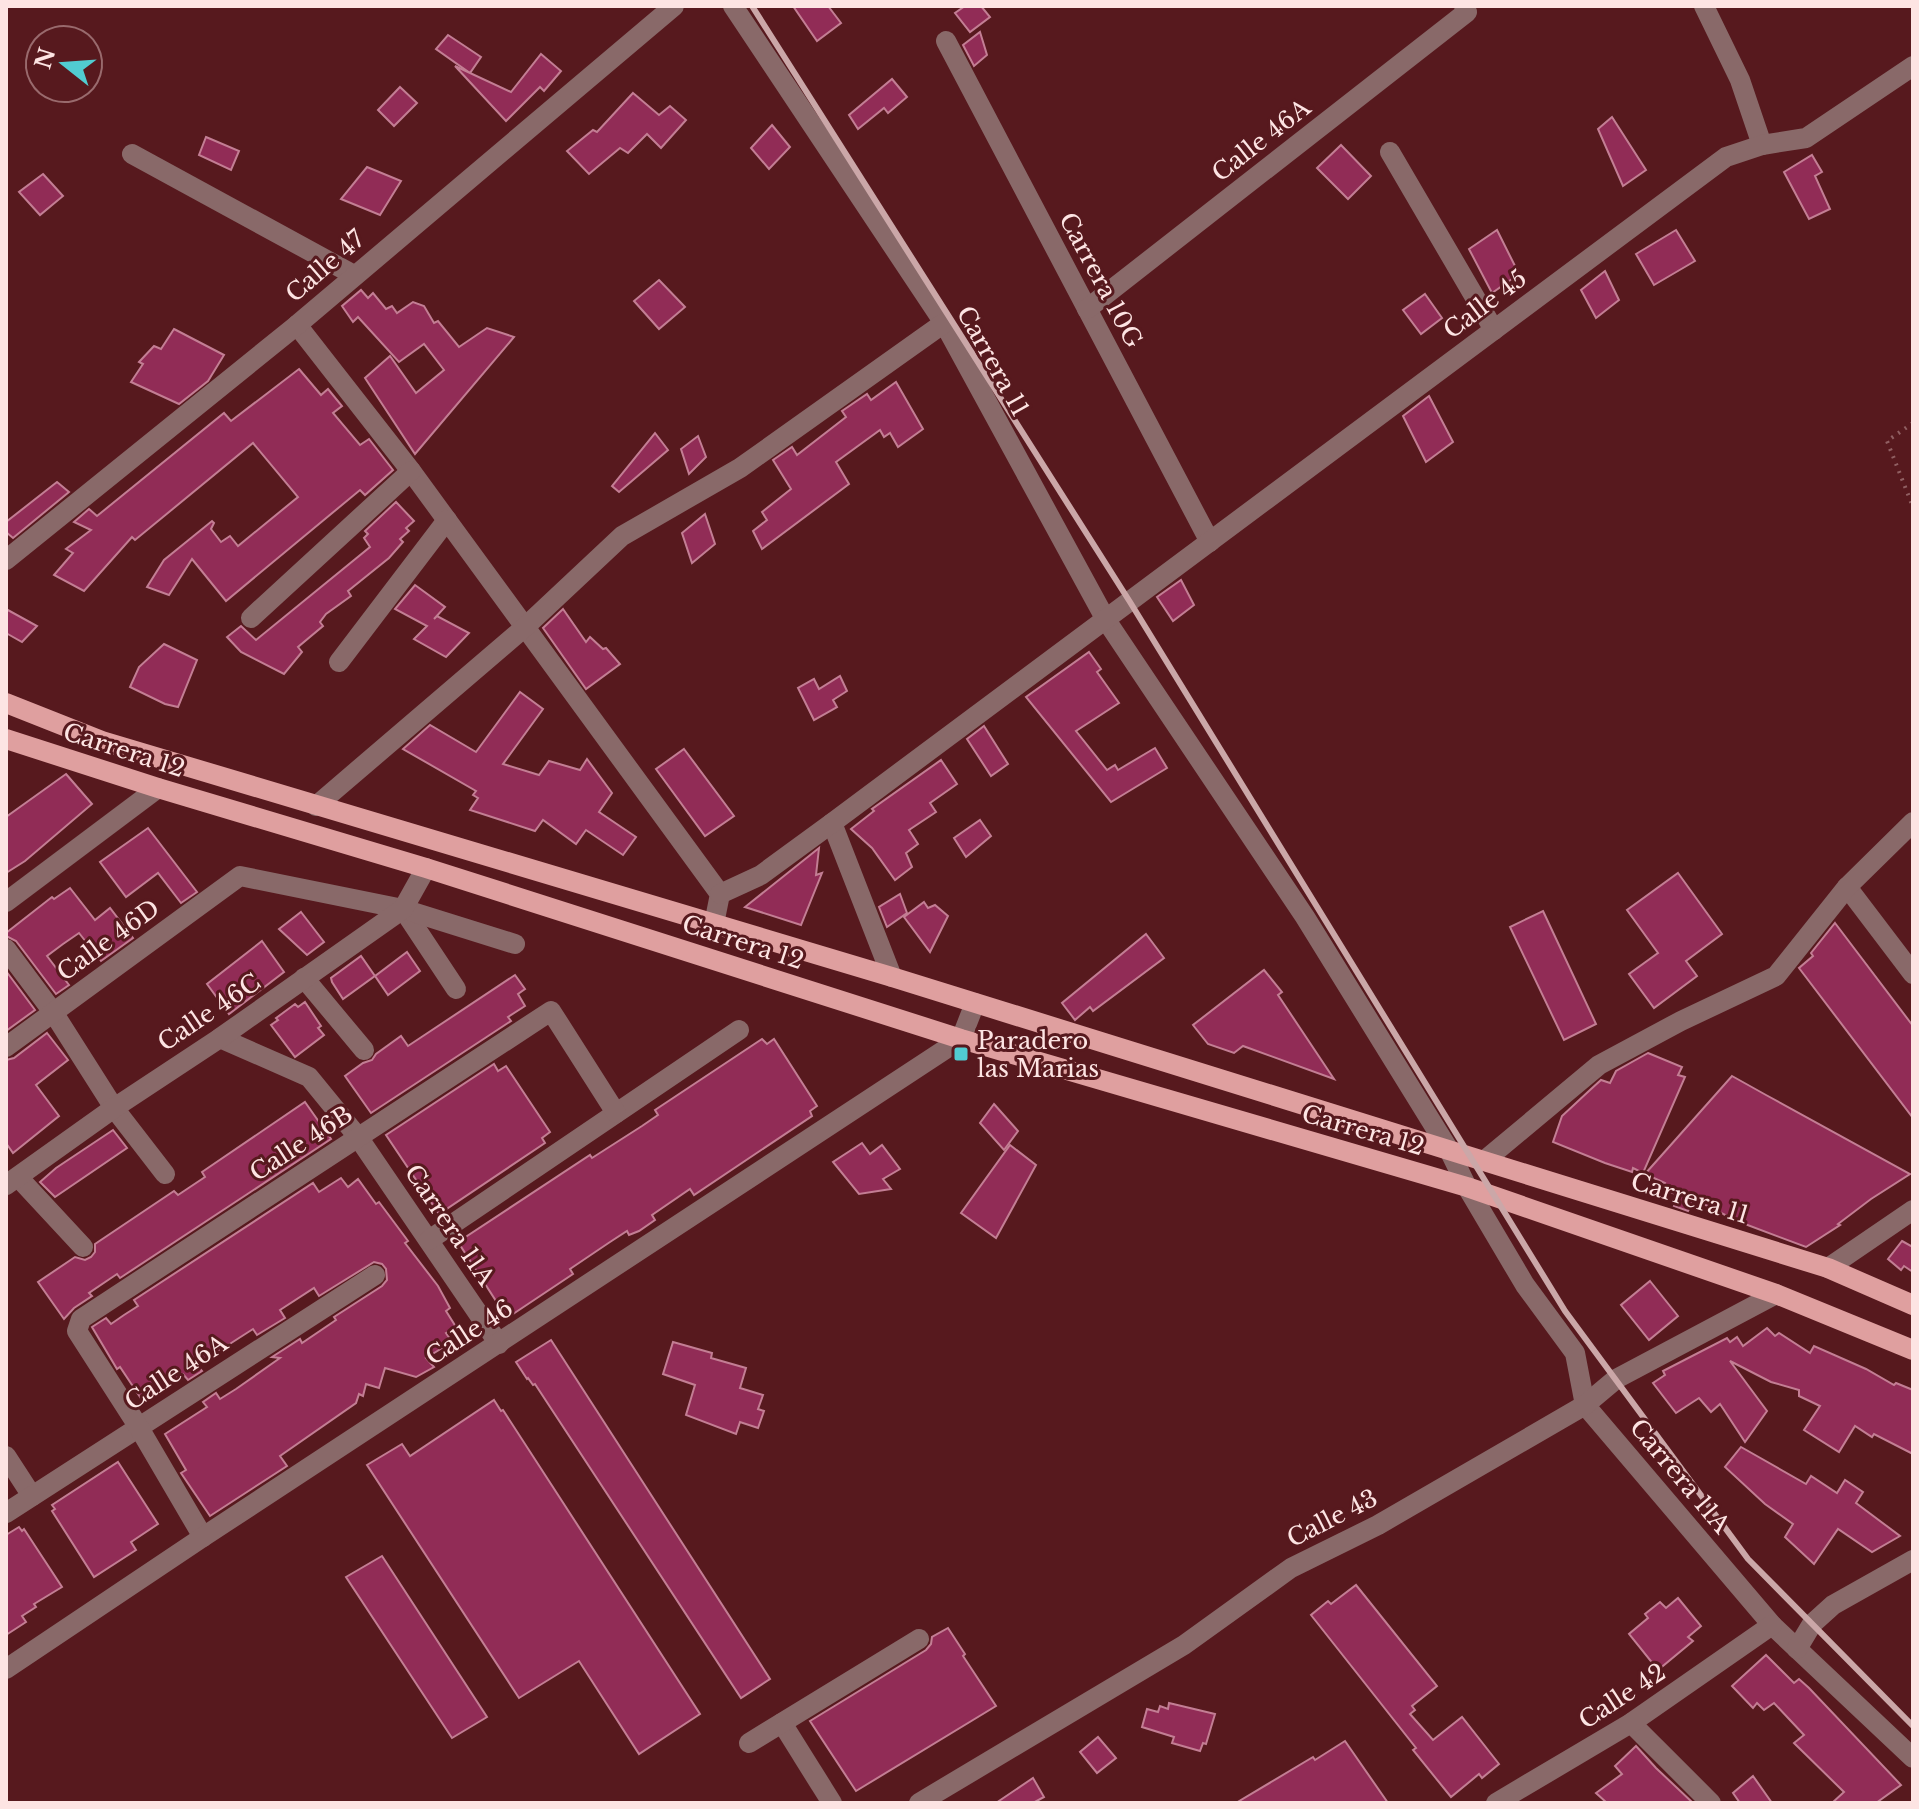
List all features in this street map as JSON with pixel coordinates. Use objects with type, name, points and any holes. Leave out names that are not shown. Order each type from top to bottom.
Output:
[{"type":"main road","name":"Carrera 12","points":[[6,703],[102,741],[892,977],[1449,1150]]},
{"type":"main road","name":"Carrera 12","points":[[6,739],[426,868],[961,1039],[1467,1187]]},
{"type":"main road","name":"Carrera 11","points":[[1449,1150],[1828,1268],[1913,1305]]},
{"type":"main road","points":[[1467,1187],[1776,1294],[1913,1350]]},
{"type":"street","name":"Calle 47","points":[[6,560],[297,325],[674,6]]},
{"type":"street","name":"Carrera 11","points":[[733,6],[944,323],[1106,620],[1305,917],[1449,1150]]},
{"type":"street","points":[[1704,6],[1740,80],[1762,145]]},
{"type":"street","name":"Calle 46A","points":[[1087,309],[1465,9]]},
{"type":"street","name":"Carrera 10G","points":[[946,41],[1210,542]]},
{"type":"street","name":"Calle 45","points":[[720,894],[761,875],[832,823],[1726,157],[1762,145],[1806,138],[1913,66]]},
{"type":"street","points":[[1390,152],[1494,330]]},
{"type":"street","points":[[132,154],[354,275]]},
{"type":"street","points":[[316,806],[525,627],[622,536],[740,468],[944,323]]},
{"type":"street","points":[[297,325],[411,471],[720,894],[714,924]]},
{"type":"street","points":[[251,618],[411,471]]},
{"type":"street","points":[[339,662],[447,520]]},
{"type":"street","points":[[6,902],[158,788]]},
{"type":"street","points":[[1484,1161],[1599,1065],[1681,1021],[1776,976],[1847,887],[1913,822]]},
{"type":"street","points":[[832,823],[892,977]]},
{"type":"street","name":"Calle 46C","points":[[12,1181],[403,909],[426,868]]},
{"type":"street","name":"Calle 46D","points":[[6,1047],[240,876],[403,909]]},
{"type":"street","points":[[1847,887],[1913,974]]},
{"type":"street","points":[[403,909],[515,944]]},
{"type":"street","points":[[403,909],[456,989]]},
{"type":"street","points":[[6,949],[53,1012],[114,1108],[165,1174]]},
{"type":"street","points":[[304,978],[364,1050]]},
{"type":"street","points":[[961,1039],[975,1003]]},
{"type":"street","name":"Calle 46B","points":[[138,1426],[77,1331],[81,1319],[358,1137],[551,1011],[616,1113]]},
{"type":"street","points":[[429,1240],[739,1030]]},
{"type":"street","name":"Carrera 11A","points":[[220,1038],[309,1077],[358,1137],[499,1344]]},
{"type":"street","name":"Calle 46","points":[[6,1669],[961,1039]]},
{"type":"street","name":"Carrera 11A","points":[[1449,1150],[1467,1187],[1525,1285],[1575,1353],[1585,1405],[1772,1625],[1913,1758]]},
{"type":"street","points":[[12,1181],[83,1247]]},
{"type":"street","points":[[1828,1268],[1913,1210]]},
{"type":"street","name":"Calle 46A","points":[[6,1513],[375,1275]]},
{"type":"street","name":"Calle 43","points":[[919,1803],[1184,1645],[1291,1568],[1378,1525],[1585,1405],[1616,1379],[1776,1294]]},
{"type":"street","points":[[138,1426],[203,1537]]},
{"type":"street","points":[[6,1456],[32,1496]]},
{"type":"street","points":[[1797,1649],[1812,1624],[1833,1605],[1913,1560]]},
{"type":"street","name":"Calle 42","points":[[1496,1803],[1631,1723],[1772,1625]]},
{"type":"street","points":[[749,1743],[919,1639]]},
{"type":"street","points":[[782,1723],[832,1803]]},
{"type":"street","points":[[1631,1723],[1711,1803]]},
{"type":"path","points":[[1913,423],[1887,441],[1913,507]]},
{"type":"building","points":[[793,6],[828,6],[841,23],[817,41]]},
{"type":"building","points":[[965,6],[981,6],[990,17],[970,32],[955,13]]},
{"type":"building","points":[[980,32],[987,55],[974,66],[963,45]]},
{"type":"building","points":[[448,35],[481,57],[470,73],[436,49]]},
{"type":"building","points":[[541,54],[561,71],[544,91],[540,87],[506,121],[455,66],[511,92]]},
{"type":"building","points":[[892,79],[907,97],[888,113],[884,108],[858,129],[849,115]]},
{"type":"building","points":[[400,87],[417,103],[394,126],[378,110]]},
{"type":"building","points":[[633,93],[659,115],[670,106],[686,120],[661,148],[647,134],[628,153],[620,148],[589,174],[567,151],[593,130],[597,132]]},
{"type":"building","points":[[1612,117],[1646,170],[1623,186],[1598,129]]},
{"type":"building","points":[[772,125],[790,147],[769,169],[751,148]]},
{"type":"building","points":[[206,137],[239,151],[231,170],[199,155]]},
{"type":"building","points":[[1341,145],[1371,176],[1348,199],[1317,168]]},
{"type":"building","points":[[1812,155],[1822,172],[1815,176],[1830,209],[1809,219],[1784,172]]},
{"type":"building","points":[[367,167],[401,181],[380,215],[341,199]]},
{"type":"building","points":[[43,174],[63,196],[40,215],[19,192]]},
{"type":"building","points":[[1497,230],[1519,274],[1492,293],[1469,249]]},
{"type":"building","points":[[1676,230],[1695,261],[1654,285],[1636,254]]},
{"type":"building","points":[[1605,271],[1619,300],[1596,318],[1581,290]]},
{"type":"building","points":[[659,280],[685,307],[659,329],[634,301]]},
{"type":"building","points":[[361,290],[368,298],[373,293],[386,309],[392,306],[397,313],[413,302],[424,306],[434,323],[438,321],[459,347],[487,328],[514,337],[415,454],[365,378],[390,356],[416,393],[444,370],[424,344],[399,362],[358,317],[353,322],[342,306]]},
{"type":"building","points":[[1425,294],[1442,318],[1421,334],[1403,310]]},
{"type":"building","points":[[174,329],[224,355],[208,381],[179,404],[131,382],[143,364],[139,362],[154,346],[161,349]]},
{"type":"building","points":[[299,369],[321,395],[328,389],[342,406],[333,413],[360,445],[369,439],[393,470],[365,495],[360,490],[226,601],[192,559],[169,595],[147,587],[164,560],[212,521],[211,529],[221,542],[230,536],[238,546],[298,497],[253,443],[135,540],[132,537],[84,591],[54,575],[73,553],[66,549],[91,530],[74,522],[89,509],[97,516],[224,413],[231,421]]},
{"type":"building","points":[[896,382],[923,429],[898,447],[890,433],[884,437],[880,430],[836,462],[849,484],[762,549],[753,531],[767,520],[762,512],[791,489],[773,460],[792,447],[797,455],[846,417],[842,411],[867,394],[871,400]]},
{"type":"building","points":[[1429,396],[1453,442],[1426,462],[1403,416]]},
{"type":"building","points":[[655,433],[668,450],[619,492],[612,486]]},
{"type":"building","points":[[698,436],[706,457],[689,474],[681,449]]},
{"type":"building","points":[[57,482],[69,492],[13,538],[6,532],[6,522]]},
{"type":"building","points":[[396,502],[414,521],[400,539],[403,542],[389,558],[348,591],[351,596],[326,614],[320,622],[323,626],[298,647],[302,652],[284,674],[241,652],[227,637],[241,626],[256,640],[370,547],[364,538],[368,534],[365,531]]},
{"type":"building","points":[[705,514],[715,544],[692,563],[682,533]]},
{"type":"building","points":[[1181,580],[1194,605],[1173,621],[1157,597]]},
{"type":"building","points":[[415,585],[445,607],[434,619],[437,616],[469,633],[446,657],[414,639],[427,626],[395,609]]},
{"type":"building","points":[[6,609],[37,626],[22,642],[6,633]]},
{"type":"building","points":[[563,609],[586,642],[590,637],[603,649],[606,648],[620,664],[586,689],[543,628]]},
{"type":"building","points":[[164,644],[197,660],[178,707],[130,687],[139,667]]},
{"type":"building","points":[[1089,652],[1101,669],[1097,672],[1119,703],[1076,731],[1107,770],[1115,765],[1118,770],[1155,748],[1167,768],[1111,802],[1026,697]]},
{"type":"building","points":[[840,676],[847,691],[833,700],[837,707],[814,720],[798,688],[814,679],[819,689]]},
{"type":"building","points":[[520,692],[543,709],[503,764],[539,775],[549,761],[580,770],[587,759],[612,793],[599,812],[636,837],[623,855],[586,830],[576,844],[543,820],[535,831],[470,810],[478,798],[473,795],[476,791],[403,749],[430,725],[476,752]]},
{"type":"building","points":[[984,726],[1008,764],[991,776],[967,739]]},
{"type":"building","points":[[684,749],[734,816],[705,836],[656,769]]},
{"type":"building","points":[[941,760],[957,784],[930,803],[936,812],[909,830],[918,844],[906,853],[912,867],[895,880],[872,848],[851,829],[874,811],[872,809]]},
{"type":"building","points":[[66,774],[92,804],[25,861],[6,873],[6,817]]},
{"type":"building","points":[[980,820],[991,836],[966,857],[954,838]]},
{"type":"building","points":[[148,828],[197,892],[181,903],[158,873],[126,897],[100,862]]},
{"type":"building","points":[[819,848],[816,875],[822,873],[801,925],[745,907]]},
{"type":"building","points":[[1678,873],[1722,934],[1686,961],[1697,976],[1654,1008],[1629,974],[1658,953],[1627,910]]},
{"type":"building","points":[[70,888],[95,920],[110,908],[133,938],[101,961],[79,933],[63,944],[47,956],[69,985],[56,994],[16,941],[6,933],[52,897],[54,899]]},
{"type":"building","points":[[900,894],[907,913],[887,927],[879,907]]},
{"type":"building","points":[[924,902],[928,908],[935,905],[948,916],[930,952],[904,917]]},
{"type":"building","points":[[1543,911],[1596,1024],[1564,1040],[1510,927]]},
{"type":"building","points":[[301,912],[324,942],[307,955],[279,929]]},
{"type":"building","points":[[1835,923],[1913,1026],[1913,1118],[1799,968],[1813,956],[1811,953]]},
{"type":"building","points":[[1146,934],[1164,958],[1093,1011],[1090,1007],[1075,1020],[1062,1003]]},
{"type":"building","points":[[262,941],[284,972],[229,1014],[207,984]]},
{"type":"building","points":[[407,952],[420,971],[388,995],[375,976]]},
{"type":"building","points":[[361,956],[375,976],[343,999],[331,978]]},
{"type":"building","points":[[1264,970],[1282,992],[1278,995],[1334,1079],[1243,1046],[1234,1053],[1208,1044],[1193,1025]]},
{"type":"building","points":[[6,971],[35,1010],[6,1031]]},
{"type":"building","points":[[515,975],[525,989],[518,994],[525,1006],[508,1017],[511,1021],[371,1113],[345,1076],[372,1060],[401,1036],[408,1046]]},
{"type":"building","points":[[305,1002],[324,1035],[295,1057],[271,1025],[295,1004],[298,1007]]},
{"type":"building","points":[[47,1033],[68,1060],[36,1085],[59,1116],[13,1153],[6,1143],[6,1060],[14,1058]]},
{"type":"building","points":[[762,1039],[767,1044],[774,1039],[817,1106],[810,1111],[812,1116],[694,1195],[690,1189],[652,1215],[655,1220],[639,1231],[629,1235],[627,1231],[610,1242],[570,1269],[573,1274],[507,1318],[458,1242],[590,1155],[592,1158],[642,1126],[658,1115],[655,1110]]},
{"type":"building","points":[[1648,1053],[1682,1067],[1678,1075],[1685,1077],[1643,1173],[1605,1163],[1553,1142],[1562,1116],[1601,1080],[1610,1083],[1616,1071]]},
{"type":"building","points":[[494,1064],[498,1071],[506,1066],[550,1132],[542,1138],[545,1143],[439,1214],[386,1135]]},
{"type":"building","points":[[1732,1076],[1910,1174],[1806,1247],[1737,1221],[1694,1199],[1688,1211],[1674,1206],[1678,1195],[1662,1189],[1665,1183],[1645,1174]]},
{"type":"building","points":[[305,1102],[331,1139],[120,1278],[117,1274],[89,1293],[92,1296],[64,1319],[38,1282],[75,1257],[85,1260],[91,1257],[95,1244],[174,1191],[178,1195],[205,1177],[202,1172]]},
{"type":"building","points":[[994,1104],[1018,1131],[1004,1150],[980,1123]]},
{"type":"building","points":[[113,1130],[127,1148],[55,1197],[40,1182],[56,1168]]},
{"type":"building","points":[[862,1143],[870,1154],[882,1145],[900,1169],[883,1179],[891,1189],[859,1194],[833,1162]]},
{"type":"building","points":[[1010,1145],[1036,1165],[996,1238],[961,1213]]},
{"type":"building","points":[[341,1178],[348,1187],[358,1179],[408,1241],[405,1243],[438,1286],[450,1308],[446,1311],[456,1327],[446,1333],[452,1342],[426,1358],[434,1367],[416,1377],[385,1368],[379,1388],[366,1384],[363,1396],[359,1394],[356,1403],[280,1456],[287,1466],[210,1516],[181,1473],[186,1470],[165,1434],[207,1407],[203,1402],[216,1393],[220,1399],[236,1389],[280,1358],[272,1357],[300,1339],[302,1343],[336,1320],[334,1317],[382,1286],[387,1280],[386,1269],[374,1262],[319,1296],[314,1288],[280,1310],[285,1318],[257,1335],[253,1329],[197,1365],[202,1371],[188,1380],[183,1374],[142,1400],[120,1367],[117,1369],[92,1327],[106,1318],[111,1324],[138,1306],[134,1300],[313,1183],[319,1192]]},
{"type":"building","points":[[1902,1241],[1913,1247],[1913,1272],[1904,1266],[1901,1270],[1888,1259]]},
{"type":"building","points":[[1650,1281],[1678,1316],[1649,1340],[1621,1305]]},
{"type":"building","points":[[1767,1328],[1775,1336],[1779,1333],[1810,1353],[1814,1346],[1894,1385],[1896,1383],[1913,1390],[1913,1454],[1874,1434],[1872,1437],[1855,1426],[1839,1452],[1804,1430],[1820,1406],[1799,1396],[1799,1390],[1771,1382],[1730,1361],[1767,1411],[1745,1442],[1720,1404],[1711,1412],[1699,1398],[1676,1413],[1653,1383],[1665,1375],[1663,1371],[1727,1338],[1730,1342],[1737,1337],[1743,1346]]},
{"type":"building","points":[[551,1340],[770,1679],[741,1698],[535,1384],[527,1379],[516,1362]]},
{"type":"building","points":[[673,1342],[712,1353],[711,1358],[746,1368],[740,1388],[763,1395],[758,1409],[764,1411],[758,1428],[740,1422],[736,1434],[686,1415],[695,1385],[663,1374]]},
{"type":"building","points":[[494,1400],[700,1714],[639,1754],[579,1661],[519,1698],[367,1465],[402,1444],[410,1456]]},
{"type":"building","points":[[1741,1447],[1806,1484],[1811,1476],[1837,1493],[1845,1480],[1863,1492],[1856,1503],[1900,1536],[1872,1552],[1838,1529],[1814,1564],[1785,1537],[1793,1524],[1765,1504],[1725,1467]]},
{"type":"building","points":[[118,1462],[158,1524],[131,1542],[136,1550],[94,1577],[52,1511],[55,1509],[52,1505]]},
{"type":"building","points":[[19,1527],[22,1531],[24,1529],[62,1587],[34,1604],[36,1607],[22,1616],[26,1622],[6,1635],[6,1535]]},
{"type":"building","points":[[382,1556],[487,1717],[452,1738],[346,1577]]},
{"type":"building","points":[[1356,1585],[1437,1686],[1412,1706],[1415,1710],[1410,1714],[1433,1740],[1462,1717],[1499,1764],[1482,1778],[1479,1774],[1451,1797],[1311,1615]]},
{"type":"building","points":[[1678,1598],[1701,1626],[1688,1637],[1693,1641],[1658,1670],[1629,1634],[1648,1618],[1645,1614],[1660,1602],[1666,1608]]},
{"type":"building","points":[[948,1628],[996,1706],[856,1791],[810,1721],[926,1650],[932,1637]]},
{"type":"building","points":[[1766,1655],[1794,1683],[1799,1679],[1809,1688],[1901,1785],[1876,1803],[1832,1803],[1844,1792],[1794,1743],[1804,1735],[1774,1703],[1764,1710],[1757,1703],[1753,1708],[1732,1686]]},
{"type":"building","points":[[1169,1703],[1215,1714],[1206,1744],[1203,1743],[1200,1751],[1172,1743],[1174,1737],[1142,1727],[1147,1709],[1158,1712],[1160,1706],[1168,1709]]},
{"type":"building","points":[[1098,1737],[1116,1758],[1097,1773],[1080,1752]]},
{"type":"building","points":[[1345,1741],[1388,1803],[1236,1803],[1313,1757],[1315,1760]]},
{"type":"building","points":[[1636,1746],[1693,1803],[1607,1803],[1596,1793],[1622,1774],[1615,1766]]},
{"type":"building","points":[[1753,1776],[1772,1803],[1740,1803],[1733,1793]]},
{"type":"building","points":[[1033,1778],[1044,1797],[1033,1803],[996,1803]]},
{"type":"railway","points":[[752,6],[1130,602],[1565,1311],[1748,1559],[1913,1726]]},
{"type":"place","name":"Paradero las Marias","points":[[961,1054]]}]
